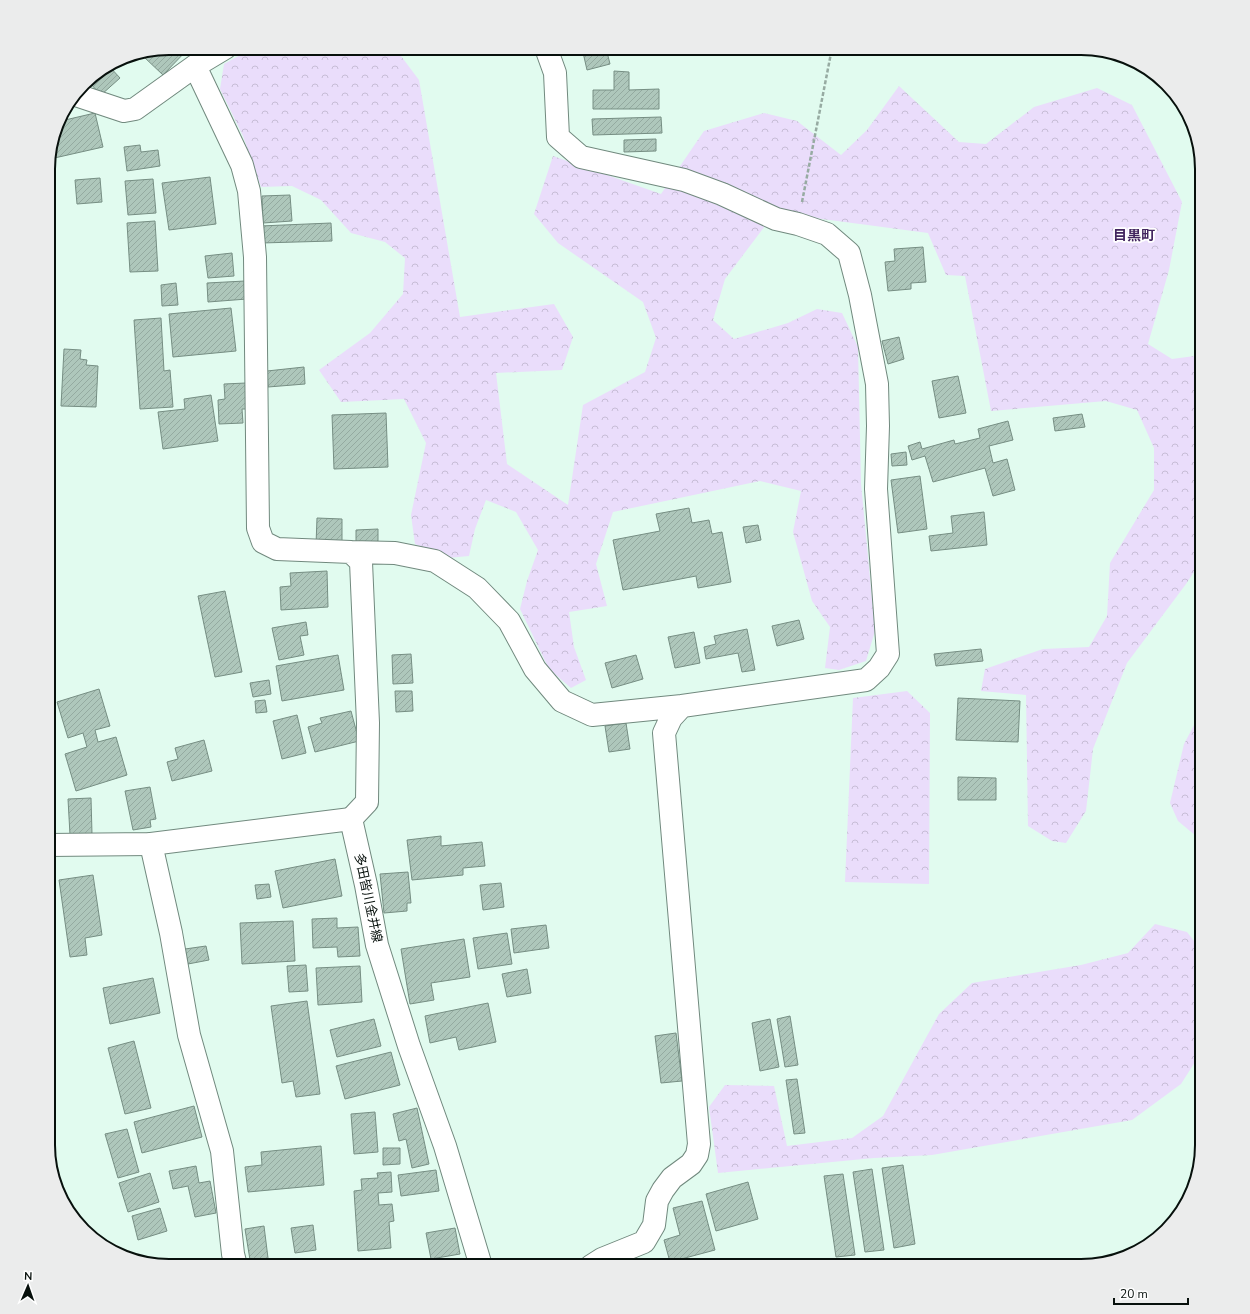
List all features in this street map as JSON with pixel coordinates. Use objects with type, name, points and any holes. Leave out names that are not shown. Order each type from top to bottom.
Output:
[{"type":"street","points":[[81,97],[124,112],[135,109],[214,55]]},
{"type":"street","points":[[196,66],[242,165],[249,192],[254,257],[258,528],[263,542],[277,549],[395,553],[434,561],[477,588],[508,621],[536,669],[562,701],[592,715],[682,706],[866,680],[879,668],[888,654],[876,489],[878,426],[877,384],[860,295],[849,253],[827,234],[776,218],[722,194],[684,180],[581,158],[558,137],[555,73],[549,55]]},
{"type":"street","points":[[55,845],[151,844],[351,819],[367,802],[368,724],[361,562],[351,552]]},
{"type":"street","points":[[602,1259],[644,1242],[654,1225],[657,1201],[663,1190],[672,1178],[691,1164],[697,1156],[699,1144],[664,733],[671,718],[682,706]]},
{"type":"street","name":"多田皆川金井線","points":[[351,819],[366,884],[377,945],[409,1046],[445,1146],[479,1259]]},
{"type":"street","points":[[151,844],[171,933],[189,1035],[222,1151],[234,1259]]},
{"type":"path","points":[[798,224],[831,55]]},
{"type":"green space","points":[[240,55],[400,55],[419,80],[460,317],[554,304],[573,337],[562,370],[496,373],[507,464],[568,505],[583,405],[645,372],[656,338],[643,302],[558,243],[534,214],[553,156],[661,194],[704,131],[764,113],[797,121],[841,155],[867,130],[899,86],[959,142],[986,144],[1034,107],[1097,88],[1132,105],[1182,202],[1169,270],[1148,344],[1172,359],[1195,356],[1195,570],[1127,663],[1093,749],[1086,811],[1066,843],[1052,841],[1028,826],[1026,695],[981,691],[985,669],[1043,649],[1089,647],[1107,616],[1110,563],[1154,490],[1154,448],[1137,410],[1106,401],[991,411],[965,276],[946,275],[928,233],[822,219],[777,210],[725,279],[713,320],[734,339],[788,323],[817,309],[842,313],[858,347],[861,483],[875,631],[866,661],[839,670],[825,668],[830,627],[812,601],[793,532],[801,491],[760,481],[613,512],[596,564],[607,606],[569,612],[574,647],[586,680],[571,688],[549,669],[520,609],[527,581],[538,550],[516,512],[486,500],[475,529],[469,556],[447,558],[415,544],[411,515],[426,443],[404,399],[341,402],[319,370],[370,333],[403,294],[405,258],[385,242],[351,233],[321,200],[292,186],[261,187],[243,136],[220,89],[224,64]]},
{"type":"green space","points":[[907,691],[930,713],[929,884],[845,882],[853,698]]},
{"type":"green space","points":[[1195,723],[1195,835],[1178,821],[1170,803],[1184,744]]},
{"type":"green space","points":[[1155,924],[1187,932],[1195,942],[1195,1062],[1181,1084],[1132,1120],[932,1155],[874,1158],[718,1173],[709,1107],[725,1085],[774,1086],[787,1146],[852,1138],[883,1116],[939,1014],[972,983],[1081,965],[1128,953]]},
{"type":"building","points":[[182,55],[163,75],[145,58]]},
{"type":"building","points":[[584,55],[608,55],[610,64],[587,70]]},
{"type":"building","points":[[112,70],[120,78],[101,95],[92,85]]},
{"type":"building","points":[[614,71],[629,72],[629,90],[659,89],[659,109],[593,109],[593,90],[614,90]]},
{"type":"building","points":[[95,113],[103,147],[56,158],[59,139],[66,120]]},
{"type":"building","points":[[661,117],[662,133],[593,135],[592,119]]},
{"type":"building","points":[[656,139],[656,151],[624,152],[624,140]]},
{"type":"building","points":[[140,145],[141,152],[158,150],[160,166],[127,171],[124,147]]},
{"type":"building","points":[[210,177],[216,224],[169,230],[162,183]]},
{"type":"building","points":[[100,178],[102,202],[77,204],[75,180]]},
{"type":"building","points":[[153,179],[156,213],[128,215],[125,181]]},
{"type":"building","points":[[290,195],[292,221],[263,223],[262,196]]},
{"type":"building","points":[[155,221],[158,271],[130,272],[127,223]]},
{"type":"building","points":[[331,223],[332,241],[261,243],[260,226]]},
{"type":"building","points":[[923,247],[926,282],[911,283],[911,289],[888,291],[885,262],[895,261],[894,249]]},
{"type":"building","points":[[232,253],[234,276],[208,278],[205,256]]},
{"type":"building","points":[[245,281],[247,299],[208,302],[207,283]]},
{"type":"building","points":[[176,283],[178,305],[162,306],[161,285]]},
{"type":"building","points":[[231,308],[236,351],[173,357],[169,314]]},
{"type":"building","points":[[161,318],[164,371],[170,370],[173,407],[140,409],[134,320]]},
{"type":"building","points":[[899,337],[904,359],[888,364],[882,341]]},
{"type":"building","points":[[64,349],[81,350],[80,359],[87,360],[86,365],[98,366],[96,407],[61,406]]},
{"type":"building","points":[[304,367],[305,384],[268,387],[267,371]]},
{"type":"building","points":[[958,376],[966,413],[939,418],[932,381]]},
{"type":"building","points":[[246,383],[248,409],[242,409],[243,423],[219,424],[218,400],[225,399],[224,384]]},
{"type":"building","points":[[211,395],[218,441],[163,449],[158,412],[185,409],[184,399]]},
{"type":"building","points":[[386,413],[388,467],[334,469],[332,415]]},
{"type":"building","points":[[1082,414],[1085,427],[1055,431],[1053,418]]},
{"type":"building","points":[[1008,421],[1013,440],[989,446],[993,463],[1007,459],[1015,490],[993,496],[985,468],[933,482],[925,456],[912,460],[908,446],[920,442],[922,449],[954,440],[955,444],[980,438],[978,429]]},
{"type":"building","points":[[906,452],[907,465],[892,466],[891,454]]},
{"type":"building","points":[[920,476],[927,529],[898,533],[891,480]]},
{"type":"building","points":[[689,508],[692,523],[709,520],[712,534],[722,532],[731,582],[698,588],[696,576],[623,590],[613,540],[660,531],[656,514]]},
{"type":"building","points":[[984,512],[987,545],[931,551],[929,536],[953,533],[951,516]]},
{"type":"building","points":[[317,518],[342,519],[342,545],[316,545]]},
{"type":"building","points":[[758,525],[761,540],[746,543],[743,527]]},
{"type":"building","points":[[378,529],[378,544],[356,545],[356,530]]},
{"type":"building","points":[[327,571],[328,607],[281,610],[280,587],[291,586],[290,573]]},
{"type":"building","points":[[225,591],[242,672],[215,677],[198,596]]},
{"type":"building","points":[[799,620],[804,639],[777,646],[772,626]]},
{"type":"building","points":[[306,622],[308,635],[300,636],[304,655],[279,660],[272,628]]},
{"type":"building","points":[[747,629],[755,670],[742,672],[738,653],[706,659],[704,647],[716,644],[714,636]]},
{"type":"building","points":[[694,632],[700,663],[675,668],[668,637]]},
{"type":"building","points":[[981,649],[983,661],[936,666],[934,654]]},
{"type":"building","points":[[411,654],[413,683],[393,684],[392,655]]},
{"type":"building","points":[[338,655],[344,690],[282,701],[276,666]]},
{"type":"building","points":[[636,655],[643,679],[612,688],[605,663]]},
{"type":"building","points":[[269,680],[271,694],[253,697],[250,683]]},
{"type":"building","points":[[99,689],[110,726],[95,730],[98,742],[116,737],[127,775],[76,791],[65,754],[87,747],[83,733],[68,738],[57,702]]},
{"type":"building","points":[[395,691],[412,691],[413,711],[396,712]]},
{"type":"building","points":[[958,698],[1020,701],[1018,742],[956,740]]},
{"type":"building","points":[[265,700],[267,712],[256,713],[255,701]]},
{"type":"building","points":[[351,711],[359,741],[315,752],[308,727],[322,723],[320,718]]},
{"type":"building","points":[[297,715],[306,753],[282,759],[273,721]]},
{"type":"building","points":[[626,723],[630,749],[609,752],[605,726]]},
{"type":"building","points":[[204,740],[212,771],[172,781],[167,762],[178,759],[175,748]]},
{"type":"building","points":[[958,777],[996,778],[996,800],[958,800]]},
{"type":"building","points":[[150,787],[156,819],[150,820],[151,827],[133,830],[125,791]]},
{"type":"building","points":[[91,798],[92,834],[70,835],[68,799]]},
{"type":"building","points":[[441,836],[441,846],[482,842],[485,866],[463,868],[463,875],[412,880],[407,840]]},
{"type":"building","points":[[335,859],[342,896],[283,908],[275,871]]},
{"type":"building","points":[[408,872],[411,903],[407,903],[407,911],[384,913],[380,874]]},
{"type":"building","points":[[93,875],[102,935],[85,938],[87,955],[70,957],[59,880]]},
{"type":"building","points":[[501,883],[504,907],[483,910],[480,885]]},
{"type":"building","points":[[269,884],[271,897],[257,899],[255,885]]},
{"type":"building","points":[[337,918],[337,928],[358,927],[360,956],[338,957],[337,947],[313,948],[312,919]]},
{"type":"building","points":[[293,921],[295,961],[242,964],[240,923]]},
{"type":"building","points":[[546,925],[549,948],[514,953],[511,929]]},
{"type":"building","points":[[507,933],[512,964],[478,969],[473,938]]},
{"type":"building","points":[[464,939],[470,977],[431,983],[434,1000],[410,1004],[401,949]]},
{"type":"building","points":[[206,946],[209,960],[188,964],[185,949]]},
{"type":"building","points":[[306,965],[308,991],[289,992],[287,966]]},
{"type":"building","points":[[360,966],[362,1002],[318,1005],[316,968]]},
{"type":"building","points":[[527,969],[531,993],[507,997],[502,974]]},
{"type":"building","points":[[153,978],[160,1013],[110,1024],[103,988]]},
{"type":"building","points":[[307,1001],[320,1094],[296,1097],[293,1081],[282,1083],[271,1006]]},
{"type":"building","points":[[488,1003],[496,1042],[459,1050],[456,1037],[430,1043],[425,1016]]},
{"type":"building","points":[[790,1016],[798,1065],[785,1067],[777,1019]]},
{"type":"building","points":[[374,1019],[381,1046],[337,1057],[330,1030]]},
{"type":"building","points":[[770,1019],[779,1067],[760,1071],[752,1023]]},
{"type":"building","points":[[676,1033],[682,1081],[661,1083],[655,1036]]},
{"type":"building","points":[[134,1041],[151,1108],[125,1114],[108,1048]]},
{"type":"building","points":[[391,1052],[400,1085],[345,1099],[336,1066]]},
{"type":"building","points":[[797,1079],[805,1133],[794,1134],[786,1080]]},
{"type":"building","points":[[194,1106],[202,1137],[142,1153],[134,1122]]},
{"type":"building","points":[[417,1108],[429,1164],[412,1168],[406,1139],[399,1141],[393,1114]]},
{"type":"building","points":[[375,1112],[378,1152],[354,1154],[351,1114]]},
{"type":"building","points":[[127,1129],[139,1172],[118,1178],[105,1134]]},
{"type":"building","points":[[321,1146],[324,1185],[248,1192],[245,1167],[262,1165],[261,1152]]},
{"type":"building","points":[[383,1148],[400,1148],[400,1164],[383,1165]]},
{"type":"building","points":[[903,1165],[915,1244],[894,1248],[882,1168]]},
{"type":"building","points":[[196,1166],[199,1183],[210,1181],[216,1213],[195,1217],[188,1186],[173,1189],[169,1171]]},
{"type":"building","points":[[872,1169],[884,1250],[865,1252],[853,1172]]},
{"type":"building","points":[[436,1170],[439,1191],[401,1196],[398,1175]]},
{"type":"building","points":[[391,1172],[392,1192],[378,1193],[379,1205],[392,1204],[394,1221],[389,1222],[391,1248],[358,1251],[354,1191],[362,1190],[361,1179],[378,1178],[377,1173]]},
{"type":"building","points":[[150,1173],[159,1202],[128,1212],[119,1183]]},
{"type":"building","points":[[843,1174],[855,1255],[836,1257],[824,1176]]},
{"type":"building","points":[[748,1182],[758,1219],[716,1231],[706,1194]]},
{"type":"building","points":[[702,1201],[715,1250],[681,1259],[669,1259],[664,1240],[680,1235],[673,1208]]},
{"type":"building","points":[[160,1208],[167,1231],[138,1240],[132,1216]]},
{"type":"building","points":[[313,1225],[316,1250],[295,1253],[291,1228]]},
{"type":"building","points":[[264,1226],[268,1259],[250,1259],[245,1229]]},
{"type":"building","points":[[455,1228],[460,1254],[431,1259],[426,1233]]},
{"type":"district","name":"目黒町","points":[[1134,235]]}]
